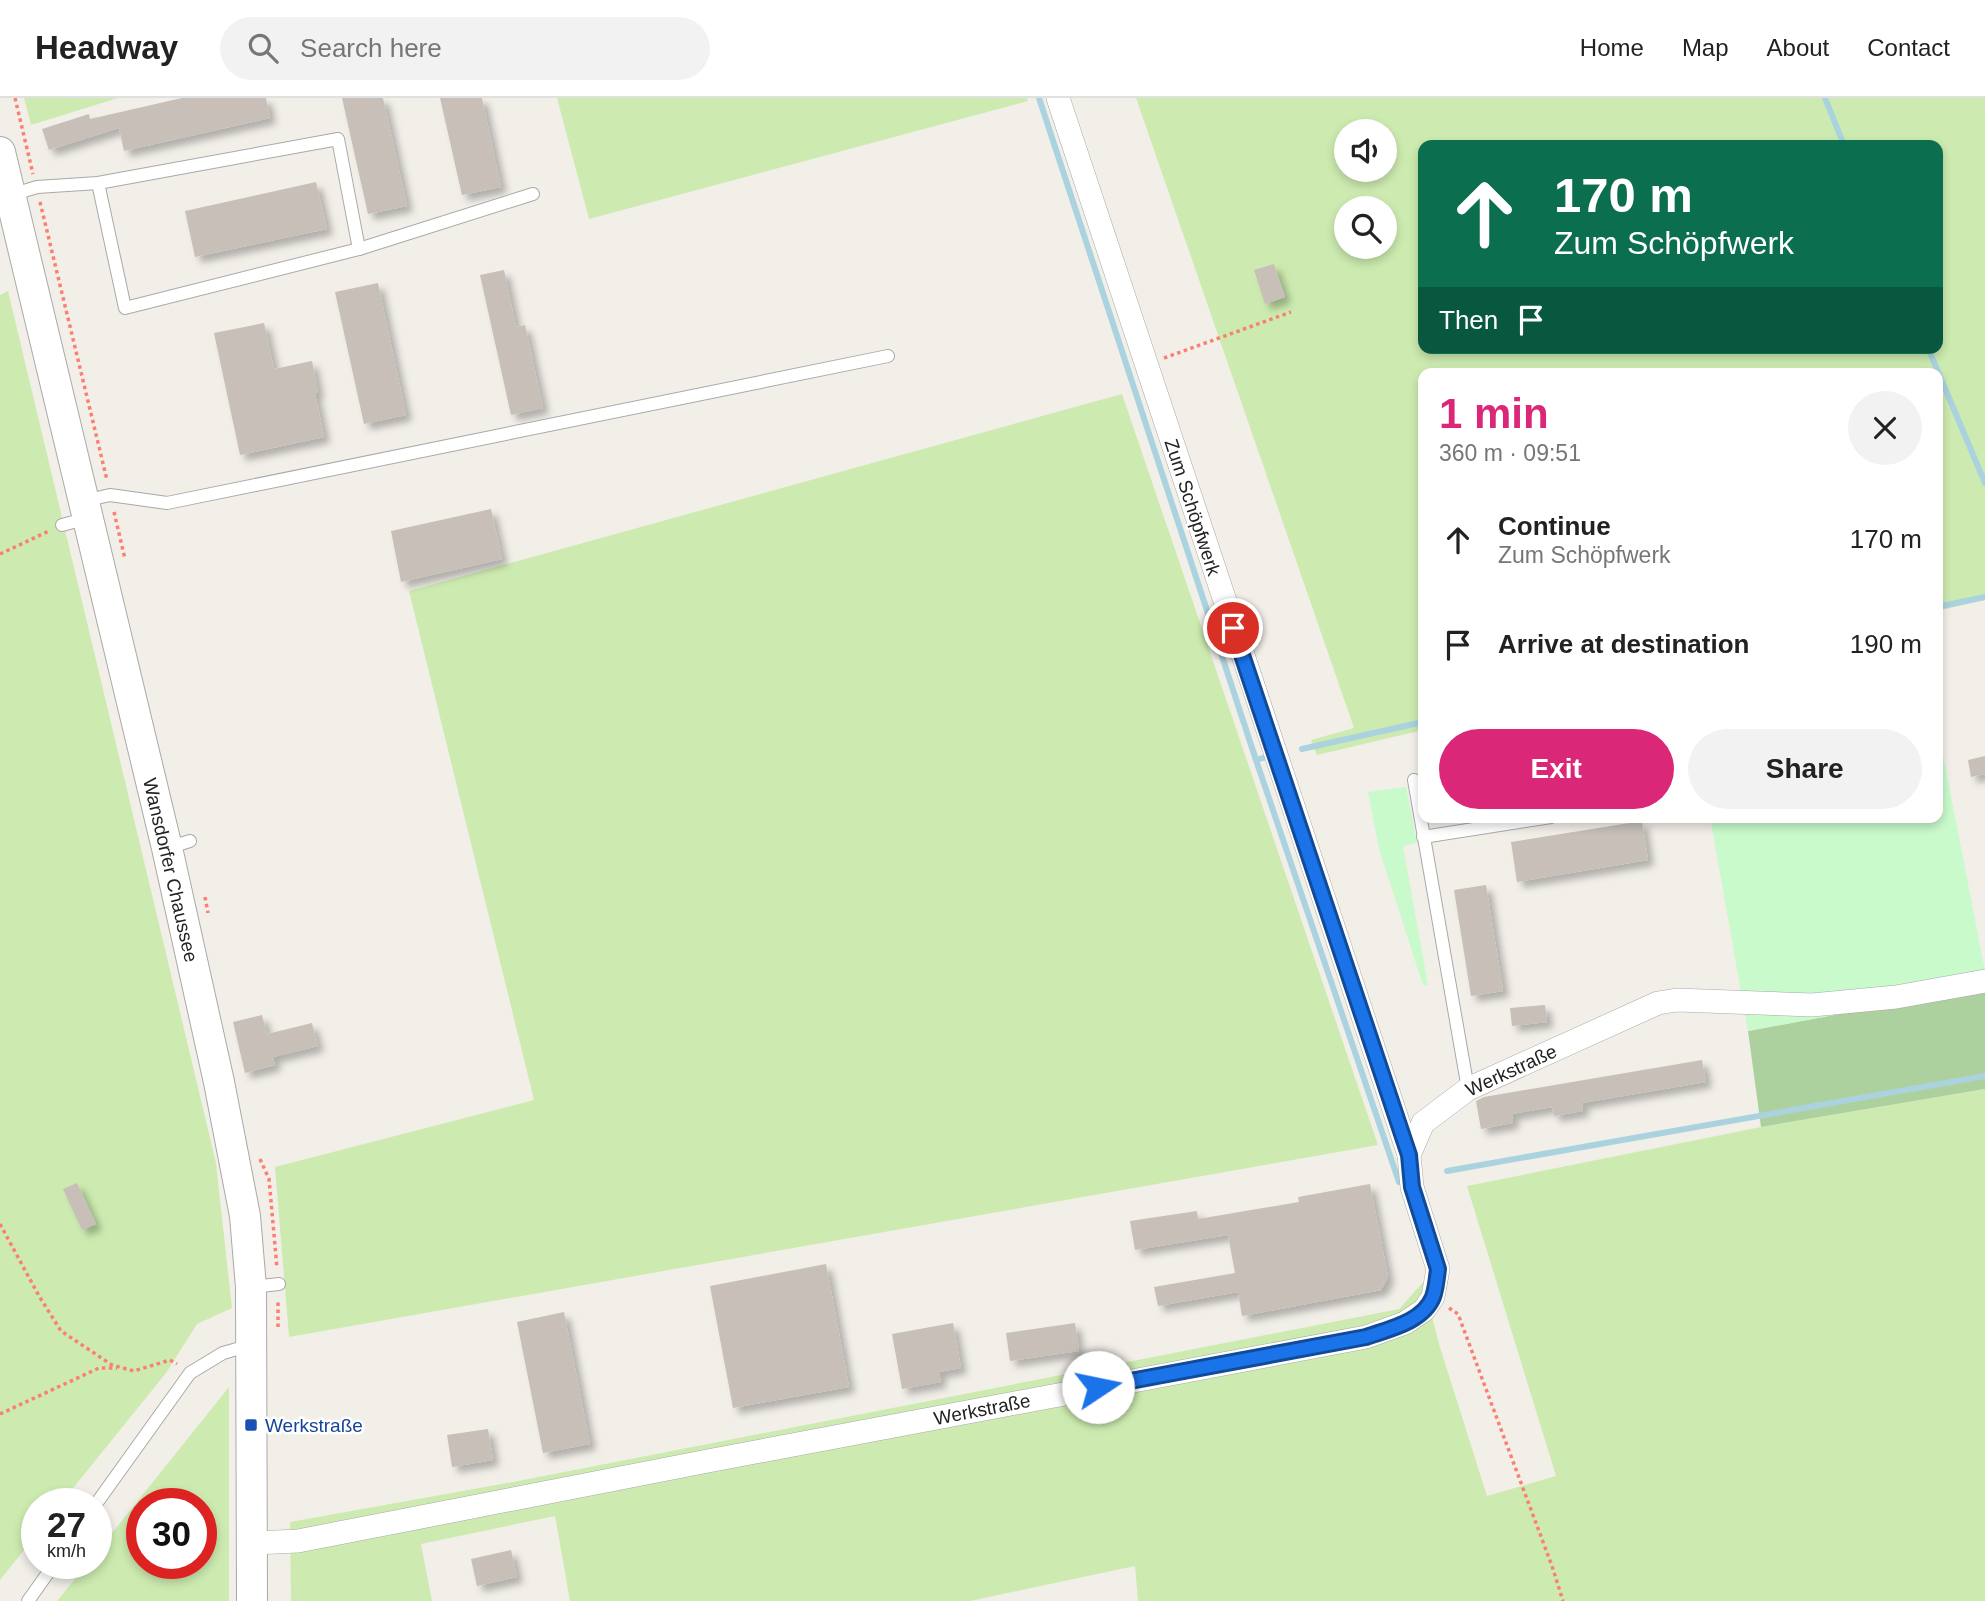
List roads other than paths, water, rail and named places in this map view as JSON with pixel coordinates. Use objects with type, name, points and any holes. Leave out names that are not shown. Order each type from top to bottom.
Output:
[{"type":"street","name":"Zum Schöpfwerk","points":[[1058,98],[1409,1155]]},
{"type":"street","name":"Wansdorfer Chaussee","points":[[0,152],[78,515],[178,845],[245,1216],[265,1285],[251,1345],[252,1601]]},
{"type":"street","name":"Werkstraße","points":[[252,1543],[298,1541],[1366,1337],[1405,1323],[1424,1310],[1433,1297],[1438,1269],[1412,1187],[1409,1155],[1423,1123],[1468,1089],[1658,1003],[1677,1000],[1812,1005],[1896,997],[1985,981]]},
{"type":"lane","points":[[10,195],[37,187],[98,183],[338,139],[359,249]]},
{"type":"lane","points":[[98,183],[125,308],[359,249],[533,194]]},
{"type":"lane","points":[[78,515],[110,495],[167,503],[888,356]]},
{"type":"lane","points":[[1414,780],[1418,805]]},
{"type":"lane","points":[[1421,823],[1468,1089]]},
{"type":"lane","points":[[1423,837],[1513,823]]},
{"type":"lane","points":[[107,1488],[190,1373],[223,1353],[251,1345]]},
{"type":"lane","points":[[28,1601],[44,1579]]},
{"type":"waterway","points":[[1039,98],[1256,760],[1266,757]]},
{"type":"waterway","points":[[1825,98],[1842,140]]},
{"type":"waterway","points":[[1931,354],[1936,368]]},
{"type":"waterway","points":[[1943,384],[1985,483]]},
{"type":"waterway","points":[[1943,606],[1985,597]]},
{"type":"waterway","points":[[1302,749],[1418,723]]},
{"type":"waterway","points":[[1256,760],[1399,1182]]},
{"type":"waterway","points":[[1447,1171],[1985,1076]]},
{"type":"place","name":"Werkstraße","points":[[251,1425]]}]
